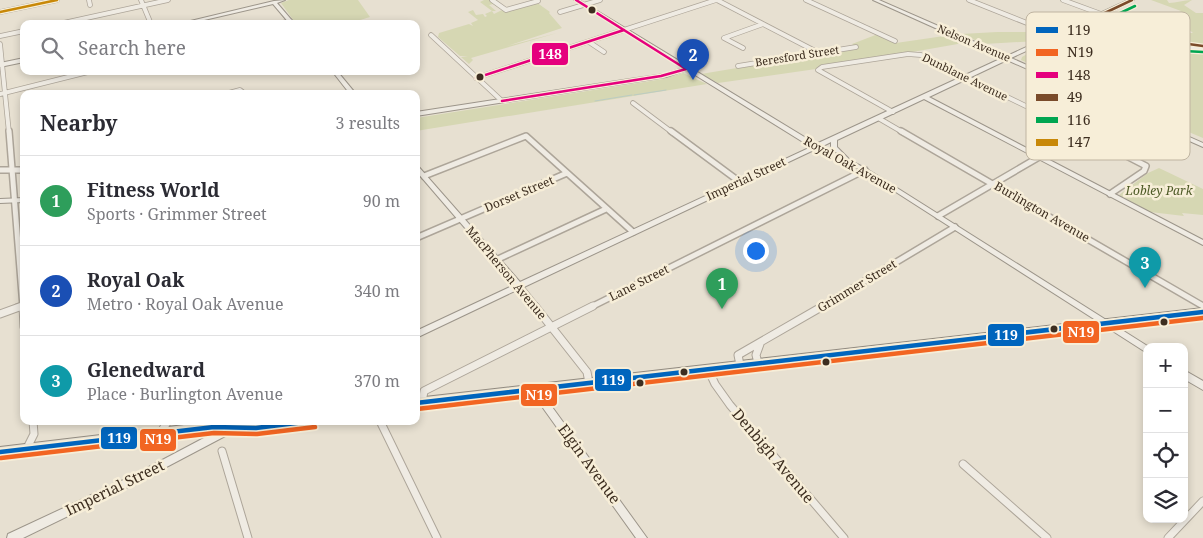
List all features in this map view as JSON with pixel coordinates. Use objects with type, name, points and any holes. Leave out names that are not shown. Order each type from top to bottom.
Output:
[{"type":"main road","points":[[420,403],[1203,312]]},
{"type":"main road","points":[[0,452],[234,425],[256,428],[281,425]]},
{"type":"street","points":[[0,12],[56,0]]},
{"type":"street","points":[[141,0],[149,20]]},
{"type":"street","points":[[76,20],[168,0]]},
{"type":"street","points":[[197,20],[283,0]]},
{"type":"street","points":[[492,0],[506,10],[538,1]]},
{"type":"street","name":"Royal Oak Avenue","points":[[576,0],[817,148],[865,170],[1143,348]]},
{"type":"street","points":[[560,12],[600,0]]},
{"type":"street","points":[[476,78],[716,0],[820,53]]},
{"type":"street","points":[[806,0],[895,41]]},
{"type":"street","name":"Nelson Avenue","points":[[875,0],[1026,65]]},
{"type":"street","points":[[969,0],[1026,24]]},
{"type":"street","points":[[1062,0],[1095,12]]},
{"type":"street","name":"Imperial Street","points":[[1105,12],[1132,0]]},
{"type":"street","points":[[274,2],[290,20]]},
{"type":"street","points":[[744,48],[724,38],[763,24]]},
{"type":"street","points":[[0,36],[20,32]]},
{"type":"street","points":[[431,35],[502,101]]},
{"type":"street","points":[[589,42],[604,52]]},
{"type":"street","points":[[0,44],[2,94],[12,170],[20,200],[0,201]]},
{"type":"street","points":[[1190,45],[1203,47]]},
{"type":"street","points":[[1190,46],[1203,47]]},
{"type":"street","name":"Beresford Street","points":[[738,66],[856,47]]},
{"type":"street","name":"Imperial Street","points":[[420,332],[520,287],[633,232],[1026,50]]},
{"type":"street","name":"Beresford Street","points":[[893,112],[818,70],[836,65],[918,54]]},
{"type":"street","name":"Dunblane Avenue","points":[[918,54],[1026,106]]},
{"type":"street","points":[[1,65],[20,61]]},
{"type":"street","points":[[420,113],[661,76],[686,69]]},
{"type":"street","points":[[2,94],[76,75]]},
{"type":"street","points":[[337,75],[350,90]]},
{"type":"street","points":[[925,97],[1026,150]]},
{"type":"street","points":[[633,102],[740,182]]},
{"type":"street","name":"Burlington Avenue","points":[[880,119],[1203,306]]},
{"type":"street","name":"Nelson Avenue","points":[[1190,135],[1203,140]]},
{"type":"street","points":[[424,176],[526,136],[633,232]]},
{"type":"street","name":"Nelson Avenue","points":[[1190,139],[1203,145]]},
{"type":"street","points":[[834,140],[834,147],[847,161]]},
{"type":"street","points":[[938,216],[1034,160]]},
{"type":"street","points":[[1045,160],[1203,243]]},
{"type":"street","name":"Dunblane Avenue","points":[[1110,194],[1144,171],[1146,166],[1137,160]]},
{"type":"street","points":[[0,170],[20,170]]},
{"type":"street","name":"Lane Street","points":[[420,401],[424,391],[865,170]]},
{"type":"street","name":"MacPherson Avenue","points":[[420,172],[520,287],[587,372],[589,383]]},
{"type":"street","name":"Dorset Street","points":[[420,236],[567,173]]},
{"type":"street","points":[[496,260],[606,209]]},
{"type":"street","name":"Grimmer Street","points":[[740,365],[738,355],[750,347],[760,344],[954,227]]},
{"type":"street","points":[[0,314],[20,307]]},
{"type":"street","points":[[758,363],[756,355],[760,344]]},
{"type":"street","name":"Denbigh Avenue","points":[[708,369],[712,381],[731,406],[799,489],[844,538]]},
{"type":"street","points":[[1188,377],[1203,386]]},
{"type":"street","name":"Elgin Avenue","points":[[544,388],[546,405],[642,538]]},
{"type":"street","points":[[27,448],[34,434],[33,425]]},
{"type":"street","points":[[160,434],[166,425]]},
{"type":"street","points":[[188,425],[193,430]]},
{"type":"street","name":"Imperial Street","points":[[12,538],[135,479],[234,425]]},
{"type":"street","points":[[382,425],[437,538]]},
{"type":"street","points":[[222,451],[248,538]]},
{"type":"street","points":[[963,464],[1047,538]]},
{"type":"street","points":[[1168,538],[1203,502]]},
{"type":"green space","points":[[289,0],[358,0],[370,17],[360,20],[293,20],[281,3]]},
{"type":"green space","points":[[490,0],[506,11],[536,2],[550,12],[562,28],[507,46],[557,33],[471,58],[473,60],[469,64],[461,57],[468,56],[460,56],[438,37],[439,33],[469,24],[473,26],[471,23],[478,20],[468,12],[473,10],[476,15],[483,14],[485,17],[487,16],[485,14],[492,11],[480,2]],"holes":[[[493,4],[502,10],[494,14],[492,11],[496,11],[489,5]]]},
{"type":"green space","points":[[1151,0],[1167,0],[1169,3],[1192,0],[1184,5],[1196,13],[1203,13],[1203,45],[1190,44],[1190,33],[1193,33],[1190,30],[1190,12],[1179,12],[1181,11]]},
{"type":"green space","points":[[1026,32],[1026,42],[984,44],[961,34]]},
{"type":"green space","points":[[878,34],[896,43],[951,35],[969,42],[816,69],[718,83],[701,74],[857,48],[852,44]]},
{"type":"green space","points":[[1190,48],[1203,50],[1203,138],[1190,133]]},
{"type":"green space","points":[[1026,55],[1026,62],[1021,60]]},
{"type":"green space","points":[[683,73],[707,84],[420,130],[420,117],[663,79]]},
{"type":"green space","name":"Lobley Park","points":[[1159,168],[1203,189],[1203,215],[1182,213],[1184,216],[1150,212],[1119,195],[1148,173]]},
{"type":"waterway","points":[[634,95],[666,90]]},
{"type":"waterway","points":[[595,101],[632,95]]},
{"type":"transit line","name":"147","points":[[0,12],[57,0]]},
{"type":"transit line","name":"148","points":[[576,0],[686,69]]},
{"type":"transit line","name":"49","points":[[1107,12],[1132,0]]},
{"type":"transit line","name":"116","points":[[1122,12],[1135,6]]},
{"type":"transit line","name":"148","points":[[476,78],[624,30]]},
{"type":"transit line","name":"49","points":[[1190,45],[1203,46]]},
{"type":"transit line","name":"116","points":[[1190,51],[1203,52]]},
{"type":"transit line","name":"148","points":[[502,101],[661,76],[686,69]]},
{"type":"transit line","name":"119","points":[[420,403],[1203,312]]},
{"type":"transit line","name":"N19","points":[[420,409],[1203,318]]},
{"type":"transit line","name":"119","points":[[0,452],[214,427],[256,428],[280,425]]},
{"type":"transit line","name":"N19","points":[[1,458],[214,433],[257,434],[315,427]]},
{"type":"place","name":"Royal Oak","points":[[693,80]]},
{"type":"place","name":"Glenedward","points":[[1145,288]]},
{"type":"place","name":"Fitness World","points":[[722,309]]}]
